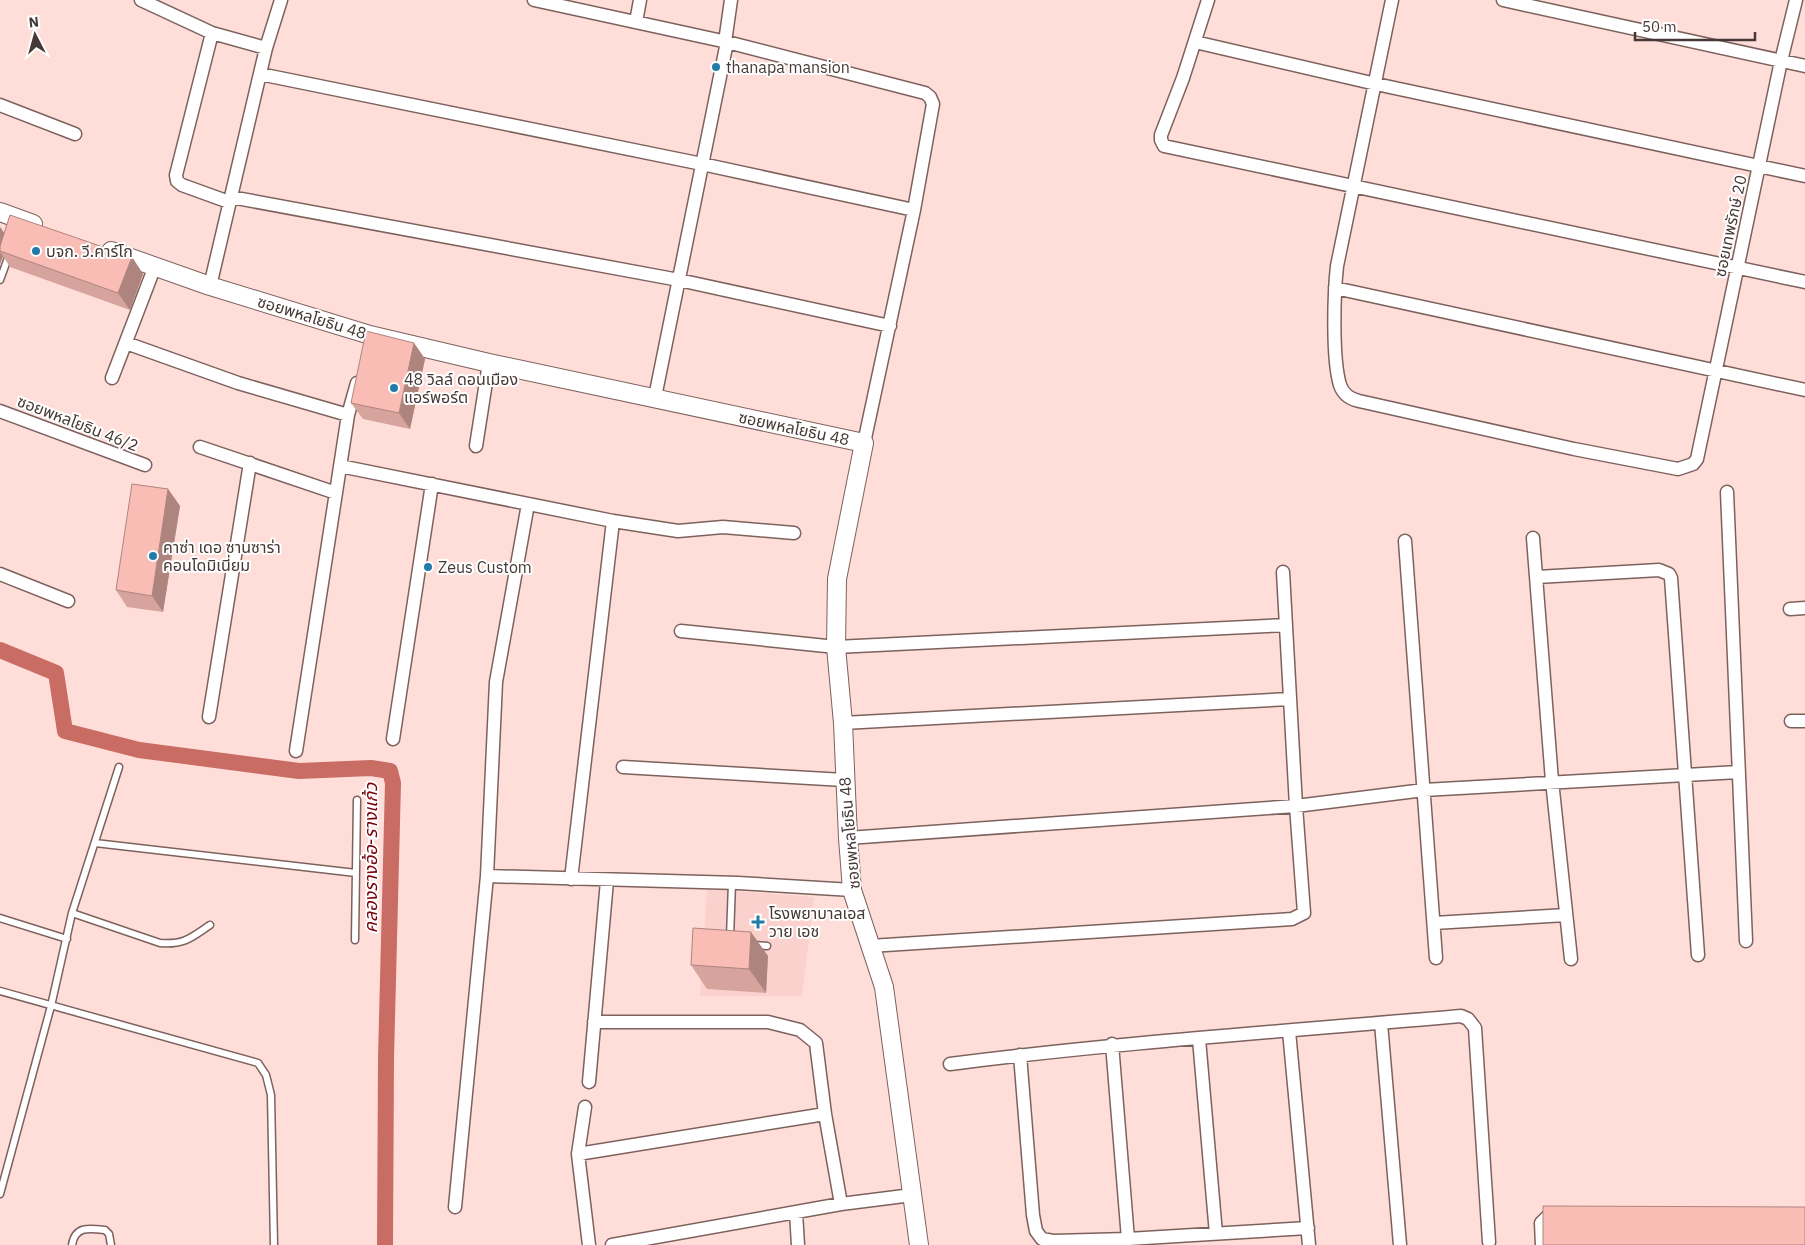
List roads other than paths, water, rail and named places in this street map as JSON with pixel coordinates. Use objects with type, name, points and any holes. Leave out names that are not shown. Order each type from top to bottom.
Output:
[{"type":"street","points":[[141,0],[212,33],[266,48]]},
{"type":"street","points":[[210,286],[266,48],[282,0]]},
{"type":"street","points":[[534,0],[726,42],[925,93],[930,97],[933,104],[914,210],[864,443]]},
{"type":"street","points":[[636,22],[640,0]]},
{"type":"street","points":[[655,398],[726,42],[731,0]]},
{"type":"street","points":[[1208,0],[1195,42],[1161,135],[1164,146],[1805,282]]},
{"type":"street","points":[[1392,0],[1376,84],[1338,258],[1335,288],[1805,390]]},
{"type":"street","points":[[1503,0],[1805,66]]},
{"type":"street","name":"ซอยเทพรักษ์ 20","points":[[1335,288],[1337,369],[1340,385],[1350,398],[1574,449],[1678,468],[1693,464],[1697,459],[1781,60],[1796,0]]},
{"type":"street","points":[[212,33],[176,175],[177,181],[182,185],[230,199],[679,280],[890,326]]},
{"type":"street","points":[[1195,42],[1376,84],[1805,176]]},
{"type":"street","points":[[260,74],[702,164],[914,210]]},
{"type":"street","points":[[0,104],[75,134]]},
{"type":"street","points":[[10,219],[53,231]]},
{"type":"street","name":"ซอยพหลโยธิน 48","points":[[99,247],[369,340],[489,363],[864,443],[837,579],[836,647],[843,723],[844,780],[852,890],[884,987],[919,1245]]},
{"type":"street","points":[[112,378],[155,266]]},
{"type":"street","points":[[126,343],[238,383],[348,415]]},
{"type":"street","points":[[476,446],[489,363]]},
{"type":"street","points":[[296,751],[348,415],[360,371]]},
{"type":"street","name":"ซอยพหลโยธิน 46/2","points":[[0,411],[145,466]]},
{"type":"street","points":[[200,447],[336,493]]},
{"type":"street","points":[[209,717],[250,463]]},
{"type":"street","points":[[340,466],[613,521],[678,531],[723,526],[794,533]]},
{"type":"street","points":[[393,739],[432,484]]},
{"type":"street","points":[[1727,492],[1746,941]]},
{"type":"street","points":[[455,1207],[487,876],[496,682],[528,504]]},
{"type":"street","points":[[571,879],[613,521]]},
{"type":"street","points":[[1533,538],[1552,781],[1570,959]]},
{"type":"street","points":[[1404,541],[1436,958]]},
{"type":"street","points":[[1537,577],[1659,570],[1669,574],[1672,584],[1698,955]]},
{"type":"street","points":[[870,946],[1292,919],[1304,913],[1296,806],[1284,572]]},
{"type":"street","points":[[0,574],[68,601]]},
{"type":"street","points":[[1790,609],[1805,608]]},
{"type":"street","points":[[681,631],[836,647],[1286,625]]},
{"type":"street","points":[[843,723],[1290,699]]},
{"type":"street","points":[[1791,721],[1805,721]]},
{"type":"street","points":[[623,767],[844,780]]},
{"type":"street","points":[[848,838],[1296,806],[1424,790],[1552,781],[1738,772]]},
{"type":"street","points":[[487,876],[732,883],[852,890]]},
{"type":"street","points":[[589,1082],[607,880]]},
{"type":"street","points":[[1434,923],[1566,915]]},
{"type":"street","points":[[950,1064],[1112,1044],[1199,1039],[1461,1016],[1468,1019],[1475,1028],[1489,1242]]},
{"type":"street","points":[[594,1022],[768,1022],[800,1030],[816,1043],[825,1114],[841,1204]]},
{"type":"street","points":[[1381,1023],[1400,1245]]},
{"type":"street","points":[[1289,1031],[1309,1245]]},
{"type":"street","points":[[1199,1039],[1216,1234]]},
{"type":"street","points":[[1112,1044],[1128,1239]]},
{"type":"street","points":[[1020,1055],[1033,1215],[1036,1231],[1042,1239],[1053,1241],[1128,1239],[1308,1228]]},
{"type":"street","points":[[585,1107],[578,1154],[589,1245]]},
{"type":"street","points":[[578,1154],[825,1114]]},
{"type":"street","points":[[612,1245],[841,1204],[912,1195]]},
{"type":"street","points":[[796,1212],[798,1245]]},
{"type":"street","points":[[1542,1245],[1541,1223],[1545,1217],[1550,1214],[1570,1214]]},
{"type":"lane","points":[[0,280],[10,252]]},
{"type":"lane","points":[[0,1194],[51,1006],[72,913],[119,767]]},
{"type":"lane","points":[[355,940],[357,800]]},
{"type":"lane","points":[[95,843],[356,873]]},
{"type":"lane","points":[[732,883],[729,932],[731,940],[735,944]]},
{"type":"lane","points":[[72,913],[160,943],[175,944],[186,942],[210,926]]},
{"type":"lane","points":[[0,918],[67,939]]},
{"type":"lane","points":[[743,944],[768,946]]},
{"type":"lane","points":[[0,991],[258,1063],[266,1075],[271,1095],[274,1245]]},
{"type":"lane","points":[[72,1245],[74,1234],[81,1229],[90,1228],[105,1230],[109,1234],[111,1245]]},
{"type":"waterway","name":"คลองรางอ้อ-รางแก้ว","points":[[0,650],[56,673],[65,731],[139,750],[299,771],[371,768],[390,771],[393,783],[386,1058],[385,1245]]},
{"type":"place","name":"thanapa mansion","points":[[716,67]]},
{"type":"place","name":"บจก. วี.คาร์โก","points":[[36,251]]},
{"type":"place","name":"48 วิลล์ ดอนเมือง แอร์พอร์ต","points":[[394,388]]},
{"type":"place","name":"คาซ่า เดอ ซานซาร่า คอนโดมิเนี่ยม","points":[[153,556]]},
{"type":"place","name":"Zeus Custom","points":[[428,567]]},
{"type":"place","name":"โรงพยาบาลเอส วาย เอช","points":[[758,922]]}]
